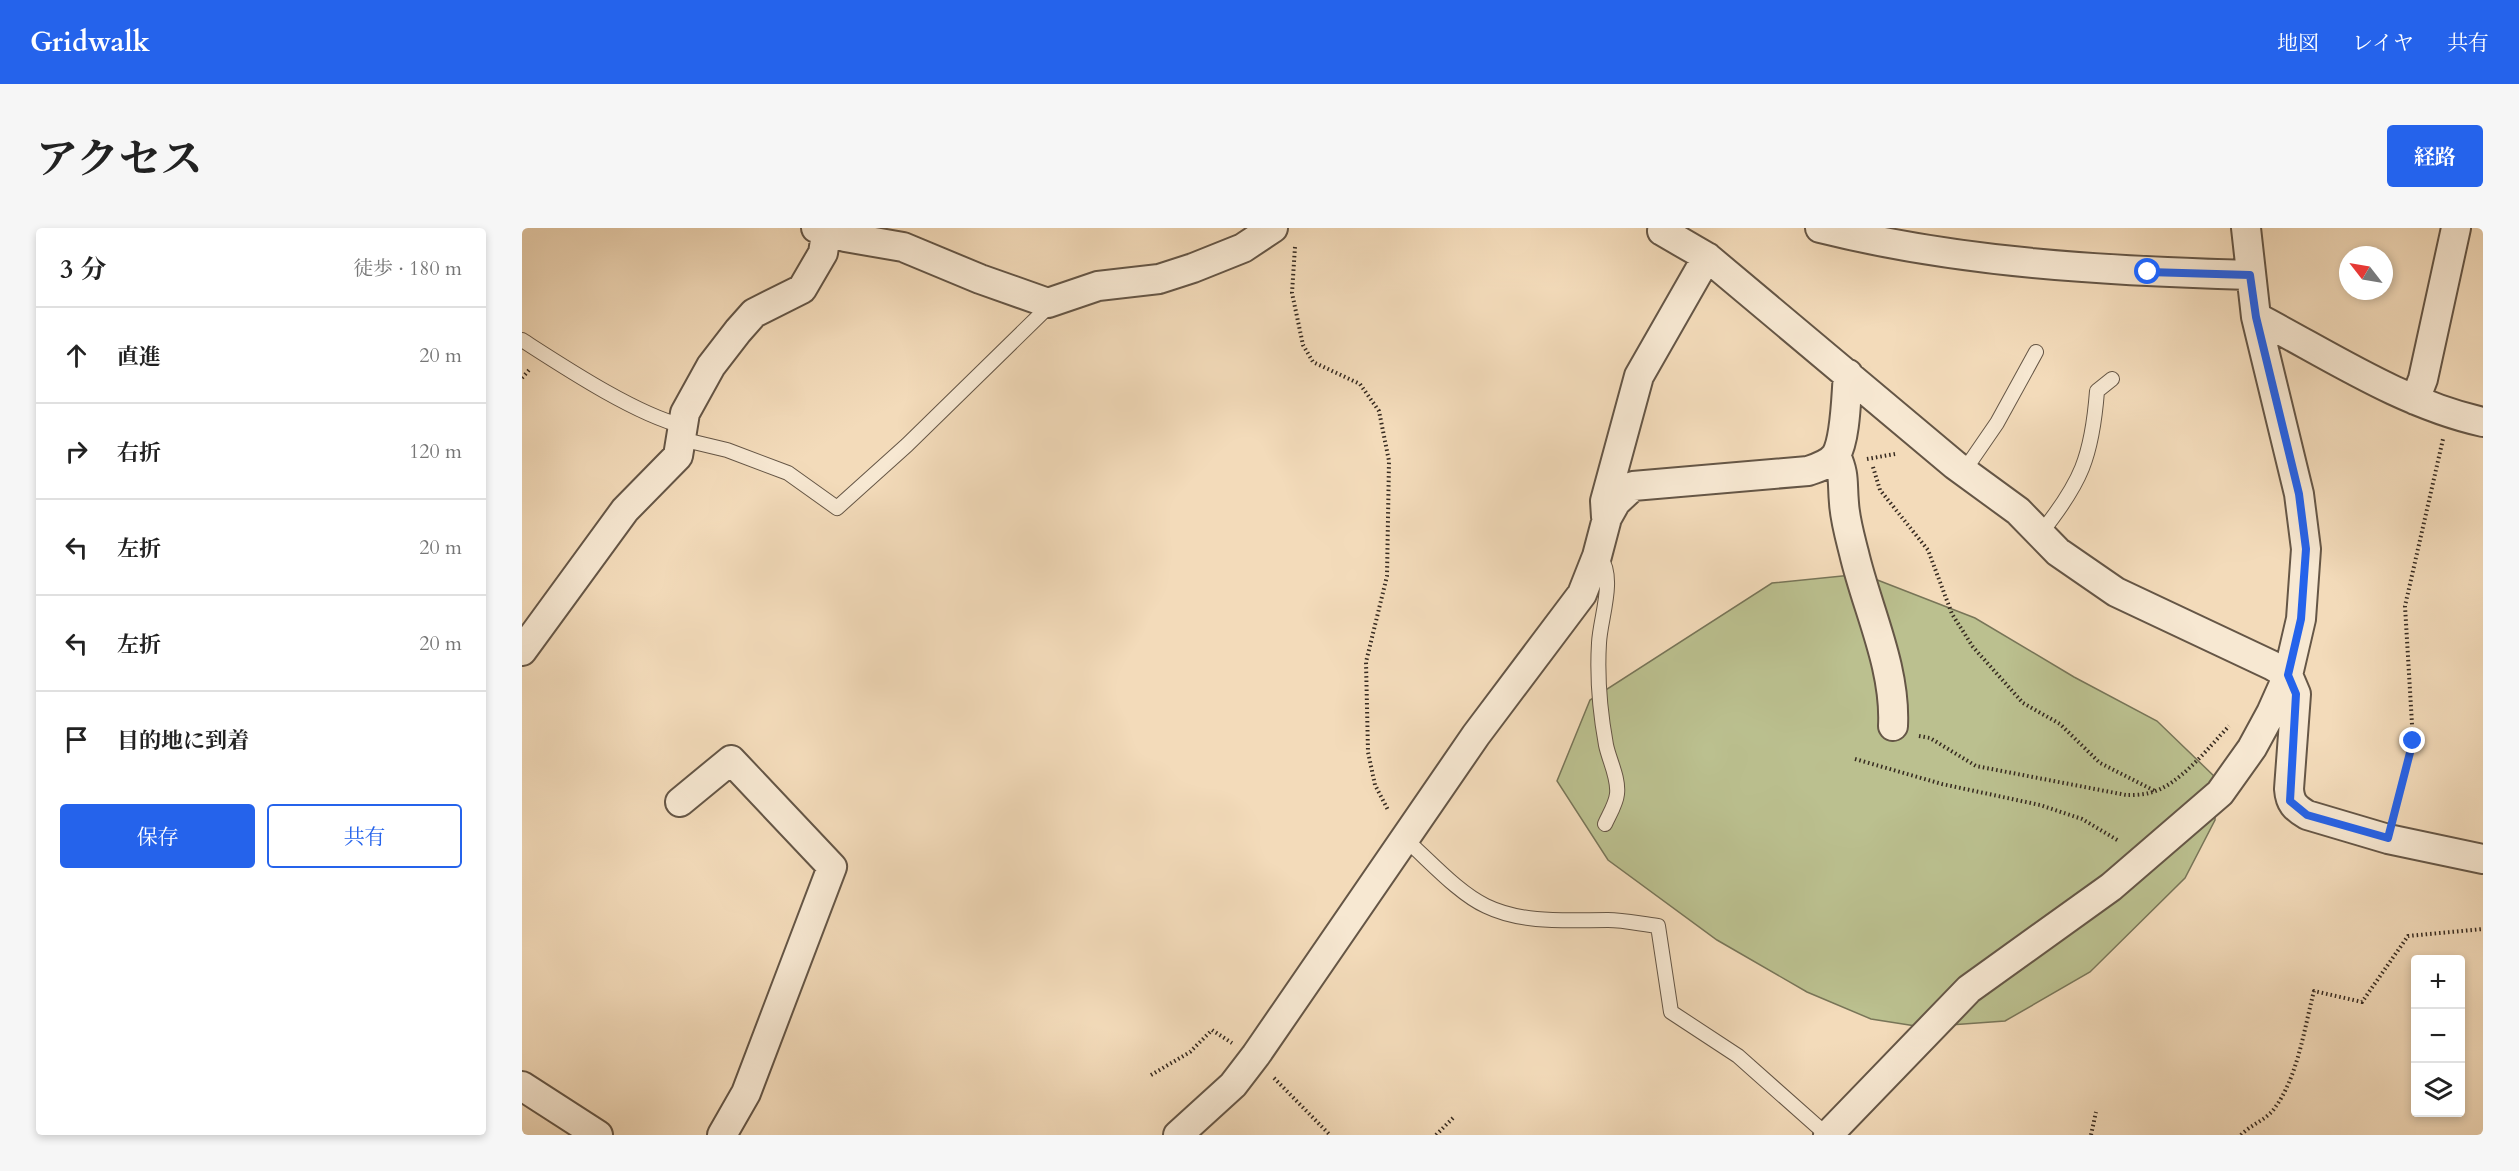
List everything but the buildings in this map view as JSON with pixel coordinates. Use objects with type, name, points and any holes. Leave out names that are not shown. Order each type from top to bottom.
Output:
[{"type":"street","points":[[1664,228],[1662,231],[1707,257],[1964,471],[2018,511],[2058,552],[2116,592],[2288,675],[2296,694],[2290,801],[2307,815],[2388,838],[2483,859]]},
{"type":"street","points":[[1820,228],[1874,242],[2020,262],[2148,272],[2250,275]]},
{"type":"street","points":[[1828,1135],[1969,989],[2111,887],[2220,793],[2252,748],[2288,675],[2301,619],[2306,549],[2299,494],[2256,317],[2246,228]]},
{"type":"street","points":[[2415,400],[2423,379],[2456,228]]},
{"type":"street","points":[[522,651],[625,510],[678,456],[685,413],[711,366],[738,331],[754,313],[802,289],[823,253],[824,229],[903,247],[1048,303],[1098,286],[1159,279],[1285,233]]},
{"type":"street","points":[[1178,1135],[1233,1085],[1256,1055],[1476,735],[1582,594],[1597,556],[1606,518],[1605,501],[1639,376],[1707,257]]},
{"type":"street","points":[[2256,317],[2415,400],[2452,415],[2483,422]]},
{"type":"street","points":[[1606,518],[1616,502],[1633,486],[1808,471],[1826,464],[1836,455],[1841,437],[1848,374]]},
{"type":"street","points":[[1836,455],[1844,474],[1844,505],[1855,556],[1903,730]]},
{"type":"street","points":[[680,802],[731,760],[832,867],[746,1093],[722,1135]]},
{"type":"street","points":[[522,1086],[598,1135]]},
{"type":"lane","points":[[522,340],[682,432],[788,473],[837,508],[923,430],[1043,312],[1048,303]]},
{"type":"lane","points":[[1964,471],[1997,423],[2036,352]]},
{"type":"lane","points":[[2040,534],[2075,488],[2094,434],[2097,391],[2112,379]]},
{"type":"lane","points":[[1597,556],[1602,558],[1606,566],[1606,604],[1599,642],[1601,703],[1608,758],[1617,781],[1617,795],[1605,824]]},
{"type":"lane","points":[[1407,836],[1458,889],[1486,906],[1511,914],[1566,922],[1609,920],[1658,926],[1671,1012],[1738,1056],[1828,1135]]},
{"type":"path","points":[[1285,233],[1292,293],[1303,345],[1313,362],[1360,384],[1379,411],[1389,461],[1387,576],[1366,662],[1368,752],[1375,785],[1389,811],[1407,836]]},
{"type":"path","points":[[2388,838],[2413,741],[2405,606],[2441,443],[2452,415]]},
{"type":"path","points":[[1869,458],[1880,490],[1928,550],[1952,615],[1973,647],[2023,703],[2060,724],[2100,763],[2155,791]]},
{"type":"path","points":[[1903,730],[1930,738],[1976,766],[2126,795],[2155,791],[2185,771],[2232,724]]},
{"type":"path","points":[[1855,759],[1942,784],[2040,805],[2082,819],[2145,857]]},
{"type":"path","points":[[2241,1135],[2273,1111],[2284,1091],[2296,1060],[2314,991],[2362,1002],[2408,936],[2483,929]]},
{"type":"path","points":[[2091,1135],[2096,1112]]},
{"type":"path","points":[[1436,1135],[1453,1118]]},
{"type":"green space","points":[[1862,574],[1975,618],[2074,677],[2157,721],[2216,778],[2215,820],[2185,878],[2090,972],[2005,1021],[1922,1027],[1871,1019],[1807,992],[1717,940],[1608,860],[1557,781],[1590,700],[1772,583]]},
{"type":"route","points":[[2148,272],[2250,275],[2256,317],[2299,494],[2306,549],[2301,619],[2288,675],[2296,694],[2290,801],[2307,815],[2388,838],[2413,741]]}]
